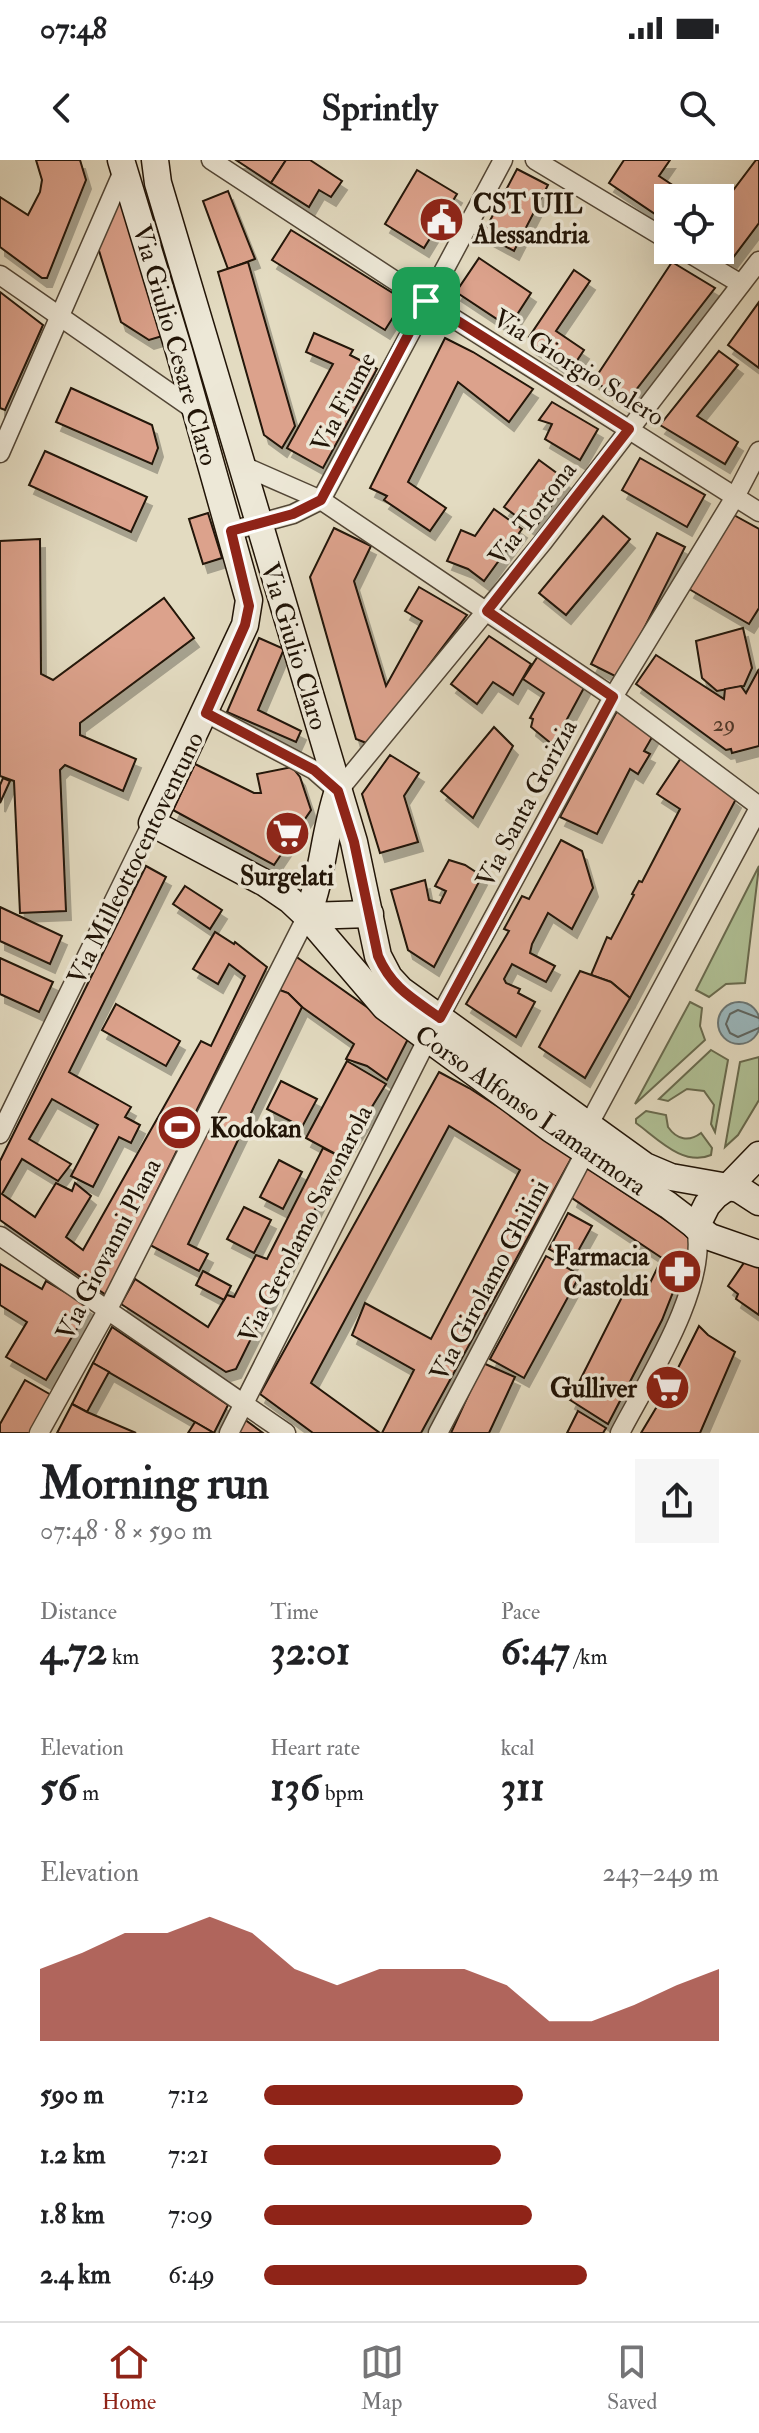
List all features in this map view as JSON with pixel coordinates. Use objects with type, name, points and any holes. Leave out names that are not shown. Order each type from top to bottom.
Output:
[{"type":"street","name":"Via Giulio Claro","points":[[155,160],[158,183],[354,842],[378,956],[389,977],[434,1028]]},
{"type":"street","name":"Via Giorgio Solero","points":[[211,160],[426,301],[759,512]]},
{"type":"street","name":"Via Fiume","points":[[321,500],[503,160]]},
{"type":"street","points":[[535,160],[654,232]]},
{"type":"street","points":[[0,453],[122,164]]},
{"type":"street","name":"Via Giulio Cesare Claro","points":[[122,164],[231,531]]},
{"type":"street","name":"Via Tortona","points":[[338,791],[487,611],[759,261]]},
{"type":"street","points":[[707,264],[741,284]]},
{"type":"street","points":[[0,275],[196,411]]},
{"type":"street","name":"Via Santa Gorizia","points":[[434,1028],[613,697],[735,497],[759,451]]},
{"type":"street","points":[[241,465],[321,500],[487,611],[613,697],[758,812],[589,1124]]},
{"type":"street","points":[[231,531],[293,514],[321,500]]},
{"type":"street","name":"Via Milleottocentoventuno","points":[[0,1134],[206,713],[245,625],[249,606],[231,531]]},
{"type":"street","points":[[206,713],[314,770],[338,791],[329,818],[316,893],[307,916],[370,914]]},
{"type":"street","name":"Corso Alfonso Lamarmora","points":[[152,823],[265,883],[290,900],[385,1007],[434,1028],[589,1124],[633,1158],[659,1173],[697,1184],[729,1186]]},
{"type":"street","name":"Via Giovanni Plana","points":[[39,1433],[107,1311],[307,916]]},
{"type":"street","name":"Corso Alfonso Lamarmora","points":[[434,1028],[551,1129],[725,1244],[756,1249]]},
{"type":"street","name":"Via Gerolamo Savonarola","points":[[229,1433],[434,1028]]},
{"type":"street","name":"Via Girolamo Ghilini","points":[[438,1433],[586,1151]]},
{"type":"street","points":[[620,1433],[683,1312],[698,1253],[696,1227],[707,1205],[759,1155]]},
{"type":"street","points":[[729,1186],[752,1195],[759,1202]]},
{"type":"street","points":[[0,1236],[286,1433]]},
{"type":"green space","points":[[759,866],[745,983],[726,984],[709,997],[696,990]]},
{"type":"green space","points":[[690,1002],[702,1008],[700,1026],[705,1040],[635,1104]]},
{"type":"green space","points":[[711,1050],[728,1060],[715,1132],[711,1124],[714,1105],[704,1091],[687,1089],[668,1101],[659,1099]]},
{"type":"green space","points":[[759,1057],[759,1100],[738,1135],[725,1147],[740,1062]]},
{"type":"green space","points":[[646,1111],[666,1115],[668,1127],[679,1137],[692,1138],[701,1133],[712,1148],[711,1155],[690,1157],[662,1143],[636,1123],[636,1119]]},
{"type":"water","points":[[739,1002],[754,1008],[760,1023],[754,1038],[739,1044],[724,1038],[718,1023],[724,1008]]},
{"type":"building","points":[[36,160],[80,160],[86,180],[47,278],[42,278],[0,247],[0,197],[28,215],[40,192],[42,180]]},
{"type":"building","points":[[236,160],[286,160],[271,183]]},
{"type":"building","points":[[286,160],[310,160],[342,181],[331,197],[319,190],[309,207],[271,183]]},
{"type":"building","points":[[624,160],[670,160],[659,176],[671,184],[654,184],[654,213],[609,183]]},
{"type":"building","points":[[759,160],[759,223],[734,256],[734,189]]},
{"type":"building","points":[[517,169],[548,185],[514,251],[483,234]]},
{"type":"building","points":[[417,170],[457,194],[424,248],[385,224]]},
{"type":"building","points":[[228,191],[255,259],[228,269],[203,201]]},
{"type":"building","points":[[128,200],[169,334],[149,340],[121,322],[96,241],[111,206]]},
{"type":"building","points":[[291,230],[404,300],[385,330],[272,260]]},
{"type":"building","points":[[479,258],[531,293],[509,327],[456,292]]},
{"type":"building","points":[[248,262],[295,426],[282,448],[264,435],[218,272]]},
{"type":"building","points":[[671,264],[715,288],[625,404],[594,380]]},
{"type":"building","points":[[574,270],[590,281],[556,331],[584,350],[570,371],[531,345],[534,340],[529,337]]},
{"type":"building","points":[[0,292],[43,325],[5,410],[0,408]]},
{"type":"building","points":[[759,302],[759,368],[728,345]]},
{"type":"building","points":[[314,333],[353,350],[350,355],[377,369],[323,468],[287,448],[333,364],[306,352]]},
{"type":"building","points":[[445,338],[533,389],[509,422],[458,382],[408,482],[446,508],[430,531],[384,500],[387,496],[370,488]]},
{"type":"building","points":[[719,351],[738,365],[697,416],[738,442],[725,464],[660,425]]},
{"type":"building","points":[[71,388],[152,425],[158,448],[152,464],[56,422]]},
{"type":"building","points":[[552,402],[598,429],[580,460],[545,439],[552,424],[539,420]]},
{"type":"building","points":[[45,451],[147,497],[131,532],[29,485]]},
{"type":"building","points":[[640,458],[705,495],[687,527],[622,490]]},
{"type":"building","points":[[539,460],[569,482],[534,529],[504,507]]},
{"type":"building","points":[[494,509],[522,529],[484,581],[468,569],[447,561],[461,530],[475,536]]},
{"type":"building","points":[[208,513],[222,558],[203,564],[189,519]]},
{"type":"building","points":[[732,514],[759,529],[759,608],[749,624],[689,589]]},
{"type":"building","points":[[603,516],[630,539],[566,615],[539,593]]},
{"type":"building","points":[[334,528],[371,546],[354,581],[386,686],[422,621],[405,611],[419,587],[467,615],[369,744],[356,739],[310,577]]},
{"type":"building","points":[[657,533],[685,547],[619,678],[591,664]]},
{"type":"building","points":[[40,539],[41,674],[53,680],[164,598],[194,638],[80,723],[80,735],[136,759],[123,791],[65,765],[60,770],[66,911],[20,913],[14,781],[0,776],[0,541]]},
{"type":"building","points":[[743,628],[752,668],[744,686],[717,691],[702,678],[696,641]]},
{"type":"building","points":[[489,636],[531,664],[513,695],[493,682],[477,704],[451,684]]},
{"type":"building","points":[[259,638],[284,649],[258,710],[301,731],[296,742],[227,712]]},
{"type":"building","points":[[540,653],[586,684],[553,745],[531,727],[533,719],[530,718],[544,693],[523,679]]},
{"type":"building","points":[[656,655],[724,699],[725,689],[741,686],[746,693],[759,669],[759,746],[732,753],[731,749],[726,750],[636,684]]},
{"type":"building","points":[[617,711],[655,732],[644,751],[650,754],[638,774],[630,769],[597,834],[560,817]]},
{"type":"building","points":[[494,727],[513,746],[473,818],[441,791]]},
{"type":"building","points":[[390,755],[419,773],[404,796],[418,842],[380,853],[362,794]]},
{"type":"building","points":[[681,758],[736,799],[630,998],[611,982],[591,975],[607,937],[611,939],[632,894],[639,881],[642,882],[680,809],[657,794]]},
{"type":"building","points":[[195,764],[254,793],[261,793],[257,774],[292,767],[300,777],[311,810],[274,865],[173,810]]},
{"type":"building","points":[[3,778],[10,781],[0,803],[0,785]]},
{"type":"building","points":[[561,840],[582,851],[593,888],[572,929],[548,913],[532,944],[530,953],[555,966],[546,982],[512,964],[504,979],[520,989],[518,993],[535,1002],[516,1037],[466,1004],[509,931],[504,929],[522,896],[529,899]]},
{"type":"building","points":[[449,860],[465,865],[482,876],[434,967],[408,950],[391,890],[425,880],[429,900],[440,903],[446,891],[435,886]]},
{"type":"building","points":[[146,866],[166,877],[69,1072],[131,1107],[125,1117],[140,1125],[131,1143],[119,1137],[93,1187],[71,1176],[98,1125],[52,1099],[29,1139],[71,1164],[58,1181],[22,1159],[2,1194],[35,1217],[56,1183],[72,1191],[75,1183],[91,1196],[66,1237],[83,1250],[201,1041],[211,1046],[245,976],[229,964],[218,984],[193,969],[215,932],[235,942],[267,967],[106,1295],[0,1220],[0,1161]]},
{"type":"building","points":[[185,886],[222,910],[210,929],[173,904]]},
{"type":"building","points":[[0,907],[62,936],[50,964],[0,941]]},
{"type":"building","points":[[291,953],[409,1037],[387,1080],[367,1066],[346,1059],[354,1044],[302,1007],[288,993],[274,988]]},
{"type":"building","points":[[0,958],[53,982],[39,1012],[0,994]]},
{"type":"building","points":[[580,971],[611,982],[630,998],[585,1078],[539,1047]]},
{"type":"building","points":[[274,988],[288,993],[302,1007],[188,1244],[208,1254],[199,1271],[150,1245]]},
{"type":"building","points":[[116,1004],[180,1041],[166,1066],[102,1030]]},
{"type":"building","points":[[347,1061],[386,1084],[341,1157],[306,1138]]},
{"type":"building","points":[[439,1072],[573,1155],[421,1433],[382,1433],[414,1370],[352,1335],[365,1303],[431,1339],[520,1170],[449,1126],[311,1383],[380,1433],[313,1433],[260,1394]]},
{"type":"building","points":[[281,1081],[317,1099],[302,1127],[267,1109]]},
{"type":"building","points":[[323,1148],[341,1157],[236,1369],[226,1372],[121,1304],[135,1279],[208,1327],[227,1295],[234,1297],[256,1255],[267,1259]]},
{"type":"building","points":[[279,1160],[302,1172],[283,1209],[260,1197]]},
{"type":"building","points":[[584,1166],[694,1239],[662,1320],[608,1424],[570,1400],[626,1289],[643,1298],[662,1258],[572,1198]]},
{"type":"building","points":[[244,1207],[271,1220],[254,1253],[227,1239]]},
{"type":"building","points":[[568,1213],[592,1226],[572,1262],[549,1249]]},
{"type":"building","points":[[750,1254],[759,1260],[759,1315],[736,1299],[738,1294],[728,1286]]},
{"type":"building","points":[[546,1256],[580,1275],[524,1378],[490,1359]]},
{"type":"building","points":[[0,1264],[42,1289],[46,1281],[90,1307],[46,1380],[6,1357],[27,1322],[0,1305]]},
{"type":"building","points":[[203,1271],[231,1286],[224,1300],[196,1285]]},
{"type":"building","points":[[699,1326],[735,1352],[700,1433],[641,1433],[668,1388]]},
{"type":"building","points":[[112,1327],[228,1405],[214,1433],[93,1363]]},
{"type":"building","points":[[93,1363],[109,1372],[87,1412],[72,1404]]},
{"type":"building","points":[[483,1363],[515,1377],[489,1433],[451,1433]]},
{"type":"building","points":[[25,1380],[53,1396],[32,1433],[0,1433],[0,1424]]},
{"type":"building","points":[[72,1404],[87,1412],[136,1433],[57,1433]]},
{"type":"building","points":[[578,1411],[606,1428],[603,1433],[567,1433]]},
{"type":"building","points":[[244,1419],[263,1433],[236,1433]]},
{"type":"building","points":[[195,1422],[214,1433],[188,1433]]},
{"type":"place","name":"CST UIL Alessandria","points":[[442,219]]},
{"type":"place","name":"Surgelati","points":[[287,833]]},
{"type":"place","name":"Kodokan","points":[[179,1128]]},
{"type":"place","name":"Farmacia Castoldi","points":[[680,1271]]},
{"type":"place","name":"Gulliver","points":[[668,1388]]},
{"type":"route","points":[[426,301],[629,429],[487,611],[613,697],[440,1018],[397,986],[385,972],[378,956],[354,842],[338,791],[314,770],[206,713],[245,625],[249,606],[231,531],[293,514],[321,500],[426,301]]}]
